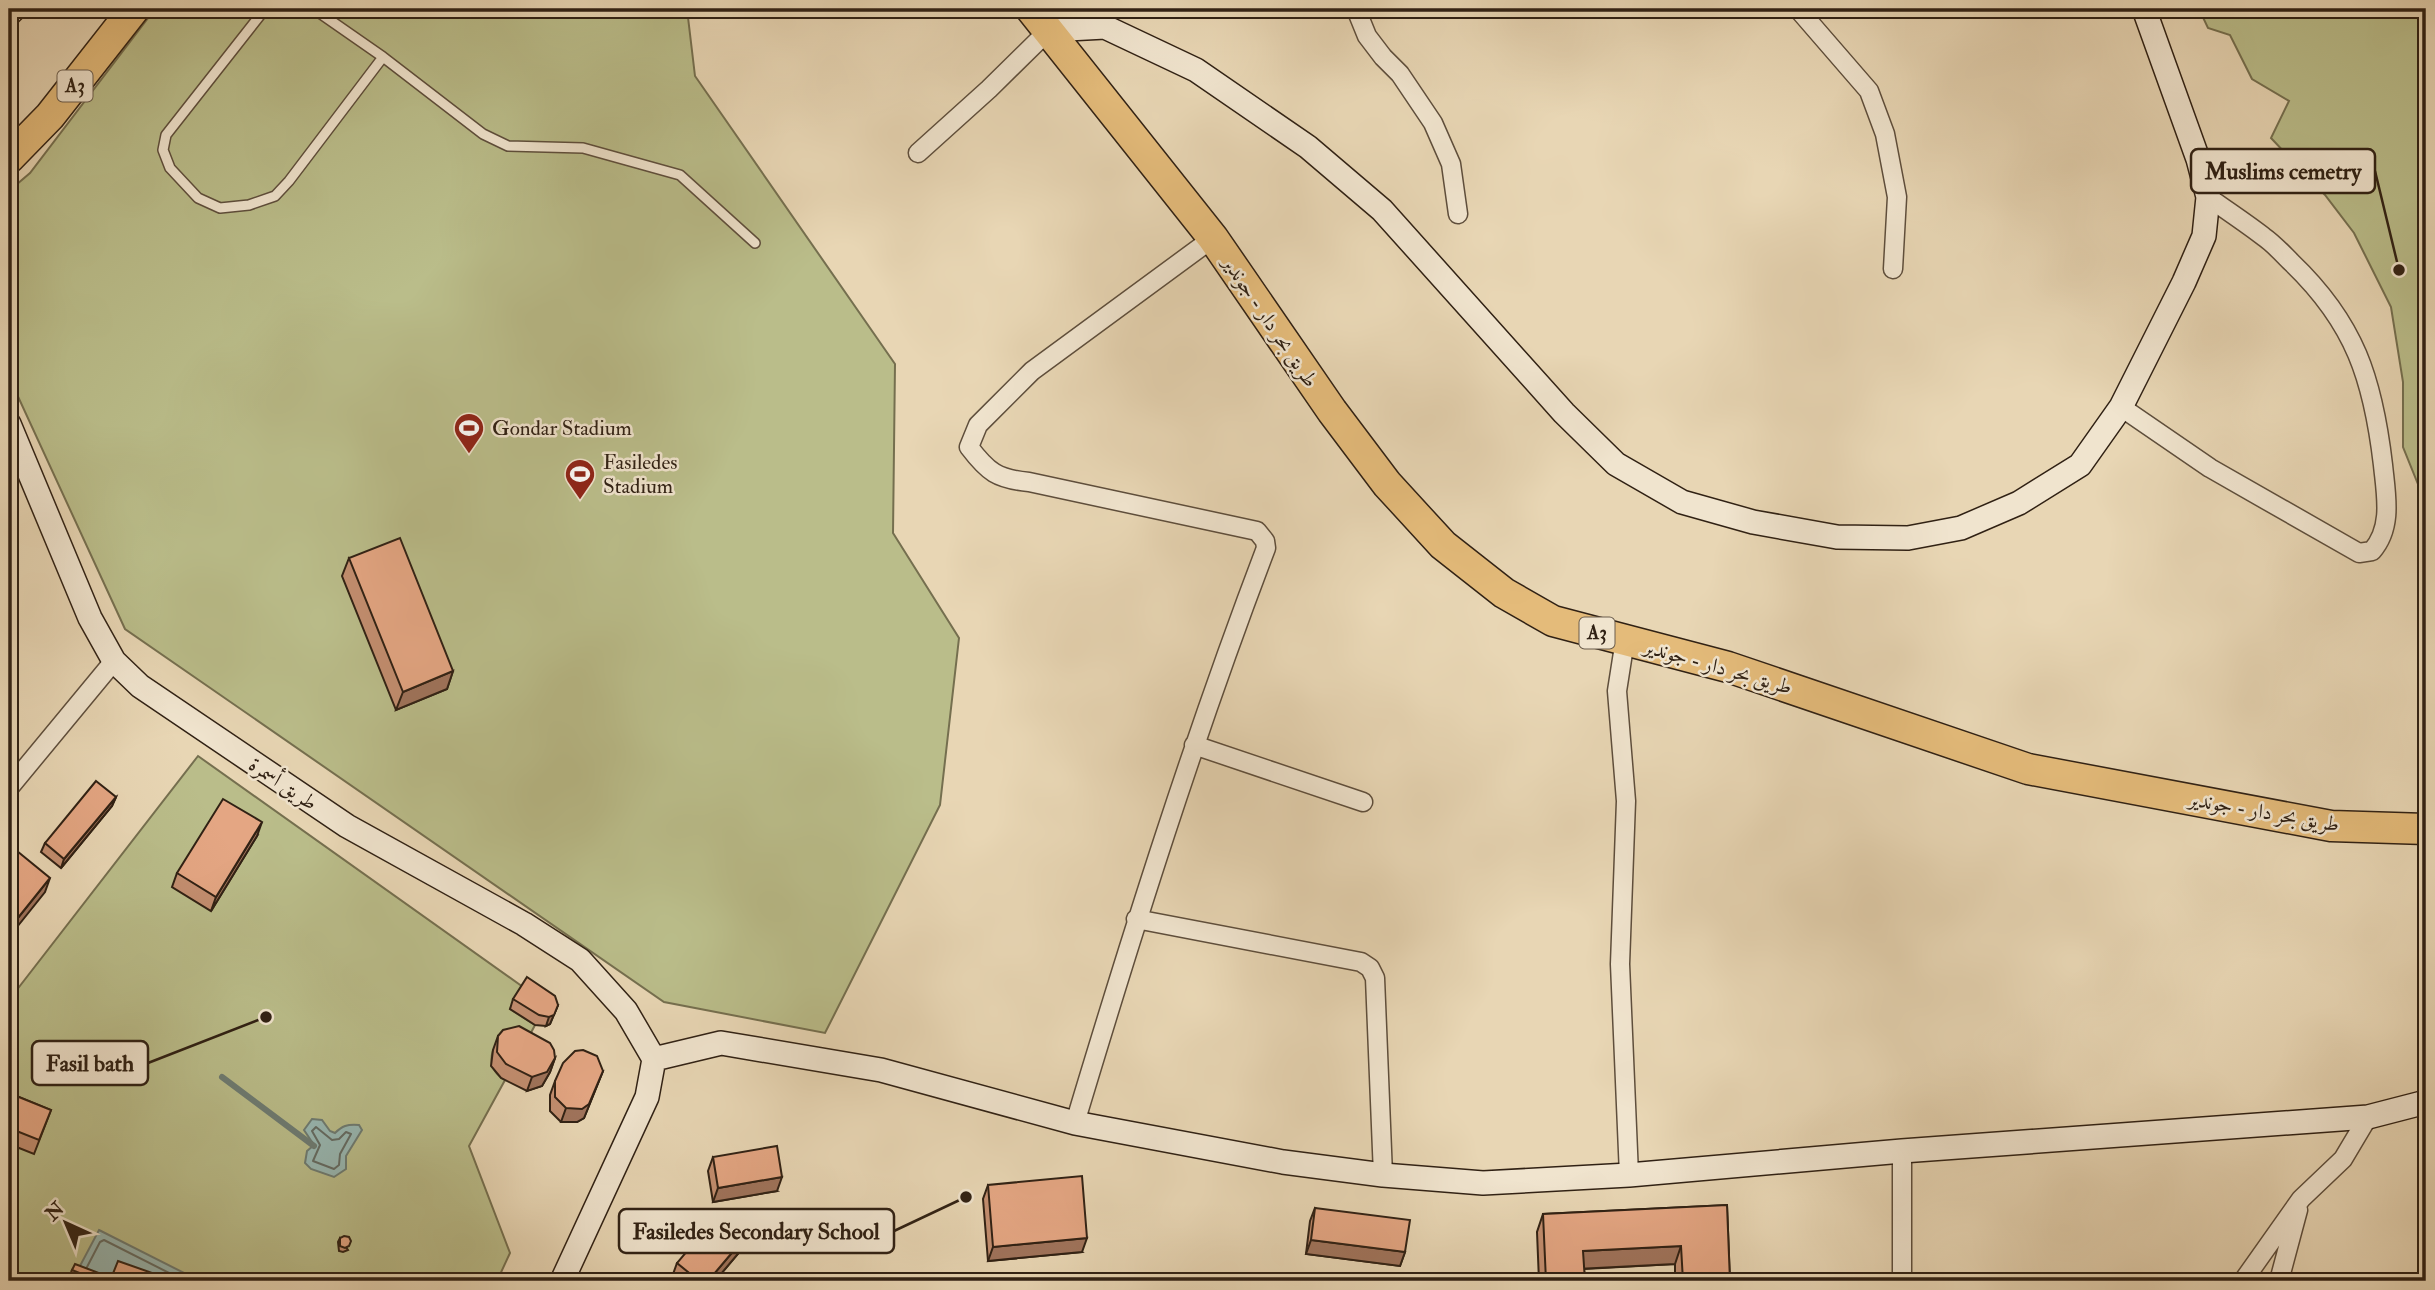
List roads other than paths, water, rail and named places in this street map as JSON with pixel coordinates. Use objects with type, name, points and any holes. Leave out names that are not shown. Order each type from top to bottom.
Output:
[{"type":"highway","name":"A3","points":[[9,158],[50,116],[134,9]]},
{"type":"highway","name":"طريق بحر دار - جوندير","points":[[1040,19],[1213,238],[1339,422],[1387,484],[1443,545],[1504,593],[1553,621],[1728,667],[2028,769],[2331,826],[2426,829]]},
{"type":"street","points":[[9,14],[14,9]]},
{"type":"street","points":[[1356,9],[1367,36],[1400,74],[1433,123],[1451,164],[1458,214]]},
{"type":"street","points":[[1798,9],[1869,90],[1885,134],[1898,197],[1893,269]]},
{"type":"street","points":[[918,153],[989,89],[1040,19],[1105,27],[1196,71],[1308,147],[1382,210],[1563,413],[1616,464],[1682,502],[1753,522],[1836,537],[1908,538],[1961,528],[2019,503],[2080,465],[2121,407],[2204,236],[2208,197],[2198,159],[2144,9]]},
{"type":"street","points":[[2121,407],[2210,467],[2359,553],[2372,551],[2382,540],[2388,510],[2376,415],[2361,361],[2347,329],[2317,287],[2266,238],[2208,197]]},
{"type":"street","points":[[1075,1124],[1136,919],[1194,745],[1266,548],[1257,531],[1009,480],[990,473],[969,447],[978,425],[1032,371],[1213,238]]},
{"type":"street","name":"طريق أسمرة","points":[[9,424],[90,618],[114,661],[140,686],[347,826],[524,925],[580,960],[626,1011],[654,1059]]},
{"type":"street","points":[[1625,640],[1616,691],[1626,801],[1620,964],[1629,1175]]},
{"type":"street","points":[[9,788],[114,661]]},
{"type":"street","points":[[1194,745],[1363,802]]},
{"type":"street","points":[[1136,919],[1361,962],[1370,968],[1375,978],[1383,1175]]},
{"type":"street","points":[[562,1281],[647,1097],[654,1059],[721,1043],[881,1070],[1075,1124],[1283,1162],[1383,1175],[1483,1183],[1629,1175],[1902,1151],[2368,1117],[2426,1102]]},
{"type":"street","points":[[2243,1281],[2301,1199],[2343,1159],[2368,1117]]},
{"type":"street","points":[[1902,1151],[1902,1281]]},
{"type":"street","points":[[2279,1281],[2301,1199]]},
{"type":"lane","points":[[265,9],[166,135],[163,150],[170,167],[198,198],[220,208],[249,205],[275,196],[383,57]]},
{"type":"lane","points":[[314,9],[383,57],[483,134],[508,146],[583,148],[680,175],[755,243]]},
{"type":"water","points":[[312,1119],[322,1120],[330,1131],[335,1133],[351,1125],[359,1125],[362,1130],[346,1156],[346,1169],[334,1177],[311,1169],[305,1163],[307,1151],[314,1145],[304,1130]]},
{"type":"water","points":[[99,1230],[200,1281],[72,1281]]},
{"type":"waterway","points":[[222,1077],[314,1146]]},
{"type":"place","name":"Muslims cemetry","points":[[2399,270]]},
{"type":"place","name":"Gondar Stadium","points":[[469,455]]},
{"type":"place","name":"Fasiledes Stadium","points":[[580,501]]},
{"type":"place","name":"Fasil bath","points":[[266,1017]]},
{"type":"place","name":"Fasiledes Secondary School","points":[[966,1197]]}]
